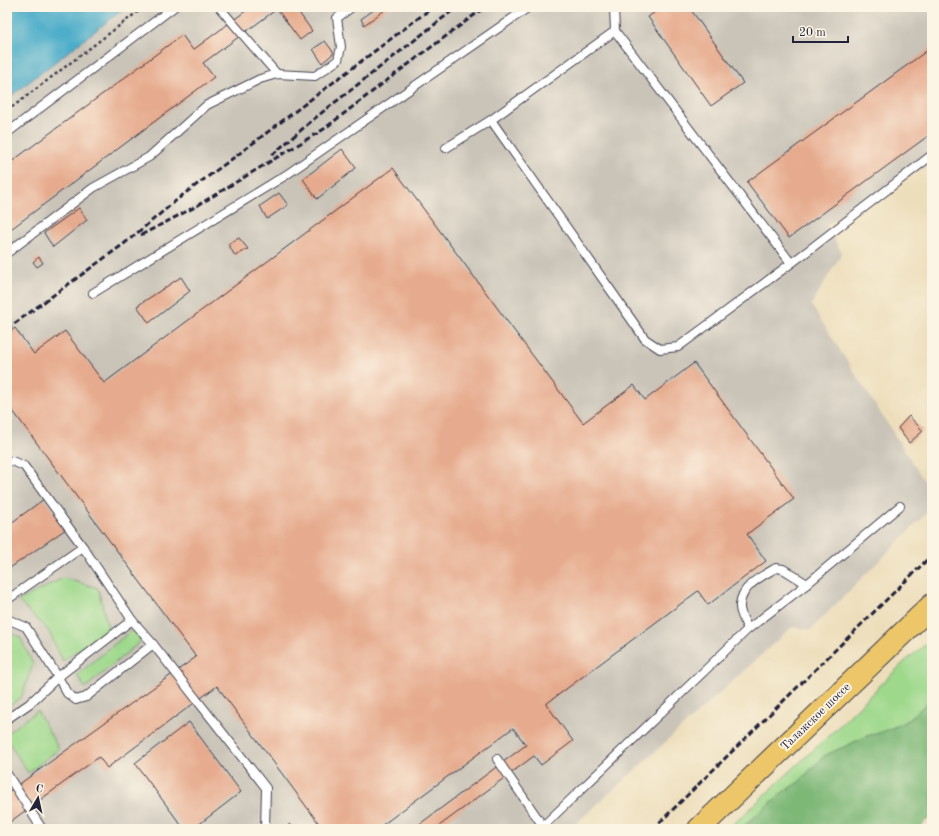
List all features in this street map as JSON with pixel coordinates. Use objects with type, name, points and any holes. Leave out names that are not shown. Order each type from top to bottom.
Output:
[{"type":"main road","name":"Талажское шоссе","points":[[699,829],[932,605]]},
{"type":"lane","points":[[7,133],[174,7]]},
{"type":"lane","points":[[219,7],[277,74]]},
{"type":"lane","points":[[7,253],[93,188],[149,157],[207,105],[260,79],[277,74],[315,76],[338,60],[342,46],[337,18],[352,7]]},
{"type":"lane","points":[[94,293],[286,175],[529,7]]},
{"type":"lane","points":[[614,7],[615,31],[791,263]]},
{"type":"lane","points":[[446,148],[492,120],[615,31]]},
{"type":"lane","points":[[492,120],[645,339],[660,349],[678,346],[791,263],[932,155]]},
{"type":"lane","points":[[7,462],[12,461],[24,466],[84,547],[132,620],[153,644],[266,788],[265,829]]},
{"type":"lane","points":[[497,759],[541,828],[748,629],[807,584],[900,506]]},
{"type":"lane","points":[[7,600],[84,547]]},
{"type":"lane","points":[[748,629],[739,606],[742,596],[749,585],[776,568],[783,569],[807,584]]},
{"type":"lane","points":[[7,619],[26,627],[67,693],[76,700],[86,697],[153,644]]},
{"type":"lane","points":[[7,719],[29,704],[58,677],[132,620]]},
{"type":"lane","points":[[7,774],[42,829]]},
{"type":"path","points":[[7,111],[144,7]]},
{"type":"shaded area","points":[[126,7],[932,7],[932,163],[826,225],[842,253],[811,305],[932,493],[932,508],[810,630],[792,627],[570,829],[7,829],[7,99]]},
{"type":"green space","points":[[63,578],[98,588],[108,628],[63,661],[48,630],[18,601]]},
{"type":"green space","points":[[133,629],[141,641],[85,688],[77,675]]},
{"type":"green space","points":[[7,631],[20,637],[33,664],[21,698],[7,707]]},
{"type":"green space","points":[[932,639],[932,696],[925,705],[909,719],[899,725],[870,735],[824,756],[799,782],[782,793],[740,829],[728,829],[839,726],[903,663]]},
{"type":"green space","points":[[932,696],[932,815],[918,829],[740,829],[782,793],[799,782],[824,756],[870,735],[899,725],[909,719],[925,705]]},
{"type":"green space","points":[[37,711],[59,749],[28,773],[7,739],[7,733]]},
{"type":"water","points":[[7,7],[126,7],[7,99]]},
{"type":"building","points":[[251,7],[295,7],[312,31],[300,40],[277,9],[203,63],[214,77],[7,232],[7,165],[182,35],[193,50]]},
{"type":"building","points":[[378,7],[389,7],[364,25],[361,19]]},
{"type":"building","points":[[662,7],[689,7],[743,83],[711,106],[648,17]]},
{"type":"building","points":[[325,41],[334,53],[322,63],[313,49]]},
{"type":"building","points":[[932,47],[932,133],[789,238],[747,182]]},
{"type":"building","points":[[342,149],[356,168],[317,199],[303,179]]},
{"type":"building","points":[[393,168],[583,423],[634,385],[645,400],[694,363],[794,499],[747,534],[766,561],[708,605],[698,591],[546,704],[573,741],[541,765],[534,756],[435,829],[413,829],[526,745],[513,728],[377,829],[323,829],[217,686],[107,768],[99,757],[7,824],[7,793],[196,657],[7,403],[7,334],[15,328],[34,354],[65,331],[104,383]]},
{"type":"building","points":[[279,193],[288,205],[267,219],[260,206]]},
{"type":"building","points":[[79,208],[87,220],[53,247],[44,233]]},
{"type":"building","points":[[239,238],[248,249],[235,256],[228,244]]},
{"type":"building","points":[[39,257],[43,263],[37,267],[33,262]]},
{"type":"building","points":[[181,277],[190,291],[149,323],[137,306]]},
{"type":"building","points":[[909,416],[923,431],[909,443],[898,428]]},
{"type":"building","points":[[44,499],[66,529],[7,570],[7,526]]},
{"type":"building","points":[[189,722],[241,792],[193,829],[184,829],[135,763]]},
{"type":"building","points":[[290,824],[294,829],[284,829]]},
{"type":"railway","points":[[7,329],[125,243],[184,194],[433,7]]},
{"type":"railway","points":[[272,155],[315,118],[457,7]]},
{"type":"railway","points":[[141,235],[195,207],[324,129],[485,7]]},
{"type":"railway","points":[[653,829],[932,555]]}]
